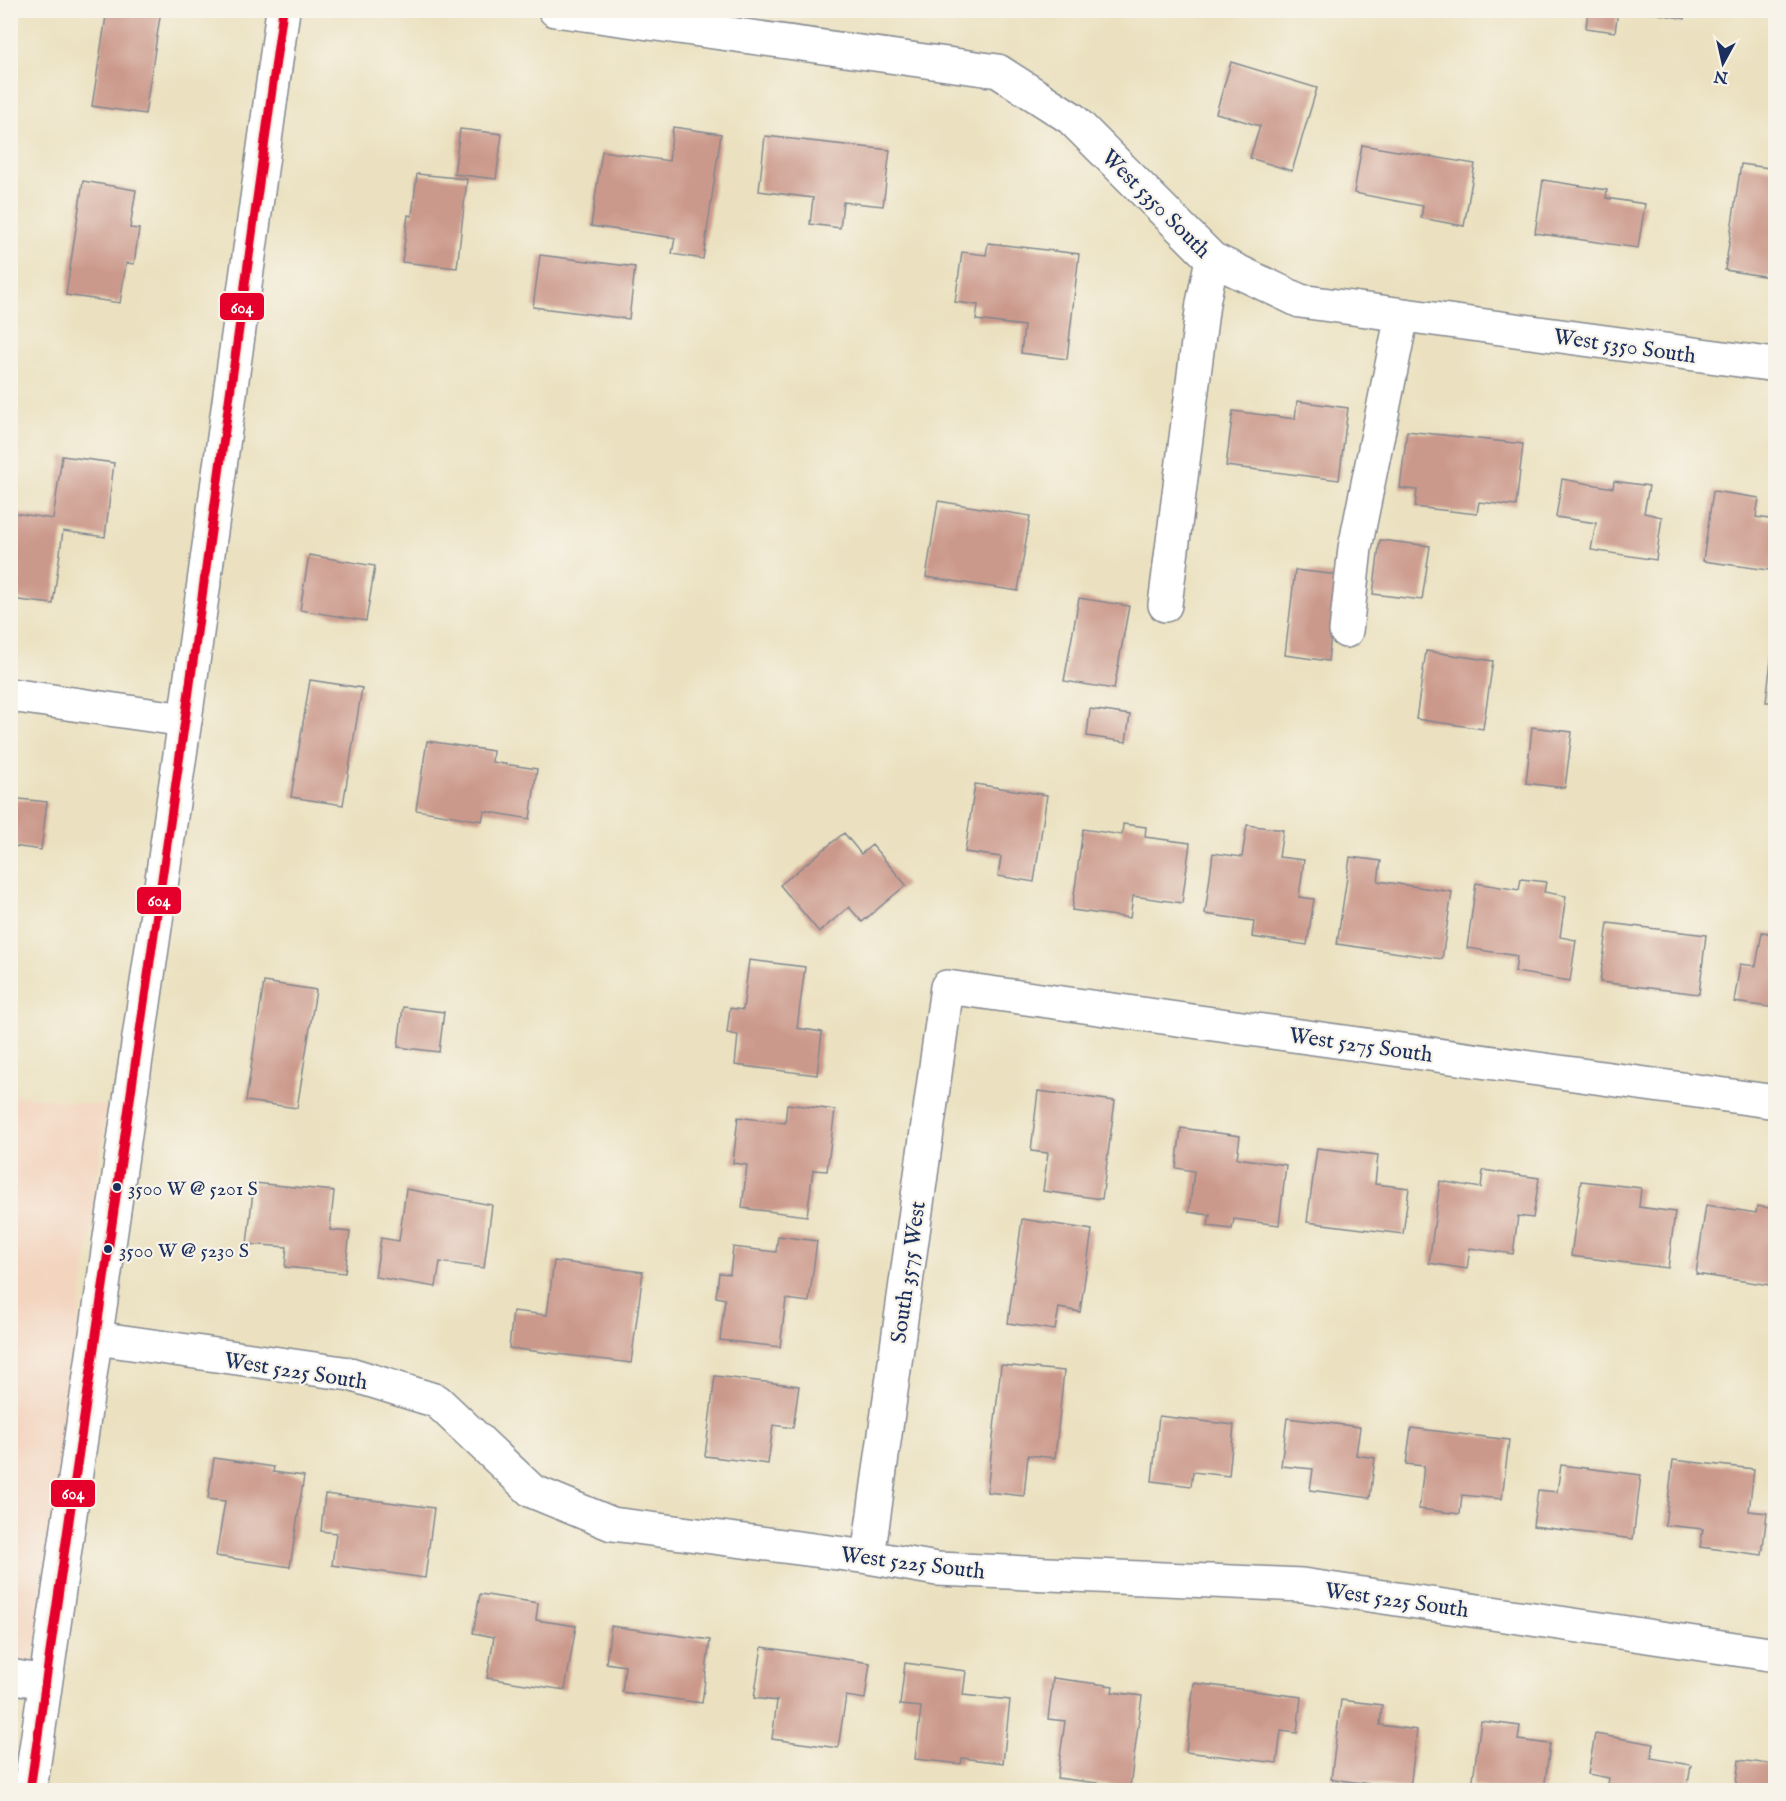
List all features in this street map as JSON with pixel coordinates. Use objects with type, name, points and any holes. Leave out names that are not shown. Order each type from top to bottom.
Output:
[{"type":"street","points":[[30,1791],[185,720],[283,10]]},
{"type":"street","name":"West 5350 South","points":[[555,10],[998,71],[1071,118],[1212,259],[1300,301],[1776,365]]},
{"type":"street","points":[[1165,605],[1203,303],[1212,259]]},
{"type":"street","points":[[1346,631],[1355,548],[1402,315]]},
{"type":"street","points":[[10,695],[185,720]]},
{"type":"street","name":"West 5275 South","points":[[946,987],[1776,1102]]},
{"type":"street","name":"South 3575 West","points":[[868,1557],[946,987]]},
{"type":"street","name":"West 5225 South","points":[[96,1338],[350,1374],[437,1401],[532,1491],[612,1524],[868,1557],[937,1569],[1302,1585],[1776,1655]]},
{"type":"street","points":[[10,1676],[44,1682]]},
{"type":"shaded area","points":[[11,1095],[107,1106],[30,1686],[11,1683]]},
{"type":"building","points":[[107,10],[161,10],[145,114],[92,106]]},
{"type":"building","points":[[1588,10],[1618,10],[1615,32],[1586,28]]},
{"type":"building","points":[[1637,10],[1687,10],[1685,19]]},
{"type":"building","points":[[1231,62],[1317,88],[1292,171],[1250,158],[1260,126],[1216,113]]},
{"type":"building","points":[[673,127],[721,134],[703,259],[672,254],[675,238],[591,226],[602,151],[669,161]]},
{"type":"building","points":[[460,129],[502,134],[496,179],[454,174]]},
{"type":"building","points":[[765,136],[890,150],[883,206],[843,202],[840,228],[810,224],[813,198],[759,191]]},
{"type":"building","points":[[1362,145],[1475,164],[1464,226],[1421,218],[1423,206],[1354,193]]},
{"type":"building","points":[[1741,164],[1776,169],[1776,278],[1725,270]]},
{"type":"building","points":[[417,174],[467,179],[457,268],[402,262],[408,215],[412,216]]},
{"type":"building","points":[[1543,180],[1607,190],[1606,198],[1645,204],[1638,248],[1535,233]]},
{"type":"building","points":[[83,181],[136,190],[130,228],[139,229],[134,264],[126,263],[120,303],[66,295]]},
{"type":"building","points":[[988,243],[1079,254],[1067,359],[1021,353],[1024,326],[976,320],[978,305],[955,302],[962,252],[986,255]]},
{"type":"building","points":[[540,255],[635,267],[629,319],[533,307]]},
{"type":"building","points":[[1297,401],[1348,408],[1339,480],[1226,466],[1233,411],[1295,419]]},
{"type":"building","points":[[1407,431],[1523,444],[1516,506],[1479,502],[1477,514],[1415,507],[1417,490],[1400,488]]},
{"type":"building","points":[[62,456],[114,463],[105,537],[63,531],[53,604],[10,599],[10,540],[15,513],[53,519]]},
{"type":"building","points":[[1562,479],[1613,488],[1614,481],[1649,486],[1644,513],[1662,517],[1656,560],[1591,550],[1596,523],[1556,517]]},
{"type":"building","points":[[1713,491],[1759,498],[1756,517],[1776,520],[1776,571],[1703,561]]},
{"type":"building","points":[[938,501],[1030,516],[1018,591],[926,577]]},
{"type":"building","points":[[1380,540],[1430,546],[1422,600],[1373,594]]},
{"type":"building","points":[[309,555],[375,566],[366,621],[300,610]]},
{"type":"building","points":[[1295,570],[1338,575],[1328,661],[1285,655]]},
{"type":"building","points":[[1079,598],[1129,606],[1114,689],[1064,681]]},
{"type":"building","points":[[1426,651],[1493,661],[1483,729],[1416,719]]},
{"type":"building","points":[[1772,652],[1776,652],[1776,702],[1766,702]]},
{"type":"building","points":[[310,680],[362,688],[343,805],[291,797]]},
{"type":"building","points":[[1090,709],[1130,715],[1126,742],[1087,736]]},
{"type":"building","points":[[1532,727],[1572,732],[1565,788],[1526,783]]},
{"type":"building","points":[[427,741],[493,751],[492,762],[537,769],[530,819],[484,811],[482,821],[416,810]]},
{"type":"building","points":[[975,784],[1047,795],[1034,882],[998,876],[1001,857],[965,852]]},
{"type":"building","points":[[10,798],[47,802],[41,850],[13,846],[10,853]]},
{"type":"building","points":[[1123,824],[1146,827],[1145,837],[1190,843],[1182,903],[1133,896],[1130,918],[1072,910],[1083,829],[1122,835]]},
{"type":"building","points":[[1247,825],[1283,830],[1279,857],[1304,860],[1299,897],[1314,899],[1307,945],[1252,937],[1254,921],[1205,914],[1213,853],[1242,857]]},
{"type":"building","points":[[844,833],[861,854],[872,845],[906,885],[862,922],[849,907],[819,932],[780,885]]},
{"type":"building","points":[[1350,857],[1381,861],[1378,881],[1452,892],[1442,959],[1337,944]]},
{"type":"building","points":[[1521,879],[1546,882],[1544,892],[1566,896],[1560,937],[1576,940],[1570,981],[1515,972],[1517,956],[1467,948],[1476,883],[1519,890]]},
{"type":"building","points":[[1608,923],[1706,935],[1699,994],[1600,982]]},
{"type":"building","points":[[1762,932],[1776,934],[1776,1008],[1734,1002],[1740,964],[1756,966]]},
{"type":"building","points":[[749,960],[805,967],[797,1028],[822,1032],[817,1075],[735,1065],[738,1035],[727,1033],[730,1008],[743,1010]]},
{"type":"building","points":[[264,982],[316,990],[297,1108],[246,1101]]},
{"type":"building","points":[[403,1007],[444,1012],[439,1052],[398,1047]]},
{"type":"building","points":[[1038,1091],[1115,1101],[1102,1199],[1043,1191],[1048,1153],[1031,1151]]},
{"type":"building","points":[[787,1104],[835,1110],[827,1171],[813,1170],[807,1216],[742,1208],[747,1165],[733,1163],[738,1117],[785,1123]]},
{"type":"building","points":[[1181,1128],[1240,1136],[1237,1158],[1286,1165],[1279,1225],[1234,1219],[1232,1229],[1208,1226],[1210,1215],[1189,1212],[1194,1171],[1176,1168]]},
{"type":"building","points":[[1317,1148],[1378,1155],[1375,1184],[1409,1188],[1403,1234],[1307,1222]]},
{"type":"building","points":[[1483,1170],[1539,1178],[1533,1218],[1518,1216],[1513,1254],[1470,1248],[1467,1269],[1429,1263],[1440,1181],[1481,1188]]},
{"type":"building","points":[[1581,1181],[1641,1188],[1639,1207],[1675,1212],[1668,1268],[1571,1256]]},
{"type":"building","points":[[254,1183],[334,1191],[330,1230],[350,1232],[345,1273],[285,1267],[287,1247],[247,1244]]},
{"type":"building","points":[[406,1189],[492,1205],[484,1268],[440,1262],[436,1287],[375,1277],[381,1238],[399,1241]]},
{"type":"building","points":[[1706,1205],[1756,1213],[1757,1206],[1776,1209],[1776,1286],[1696,1274]]},
{"type":"building","points":[[1022,1219],[1092,1230],[1080,1312],[1059,1308],[1055,1330],[1008,1323]]},
{"type":"building","points":[[778,1236],[817,1241],[809,1302],[786,1299],[780,1347],[720,1340],[725,1299],[716,1297],[719,1273],[730,1274],[733,1247],[776,1252]]},
{"type":"building","points":[[554,1261],[643,1272],[631,1363],[509,1348],[513,1311],[547,1315]]},
{"type":"building","points":[[1001,1365],[1064,1371],[1055,1458],[1028,1455],[1024,1496],[987,1492]]},
{"type":"building","points":[[715,1376],[799,1386],[793,1428],[773,1425],[768,1464],[705,1456]]},
{"type":"building","points":[[1159,1416],[1234,1425],[1229,1476],[1193,1472],[1191,1486],[1152,1481]]},
{"type":"building","points":[[1287,1418],[1360,1427],[1356,1455],[1375,1458],[1370,1498],[1310,1490],[1313,1469],[1281,1466]]},
{"type":"building","points":[[1411,1428],[1509,1440],[1502,1499],[1462,1495],[1460,1514],[1419,1509],[1424,1466],[1406,1464]]},
{"type":"building","points":[[214,1458],[274,1467],[273,1472],[304,1476],[290,1567],[216,1556],[225,1501],[208,1499]]},
{"type":"building","points":[[1673,1460],[1754,1469],[1749,1511],[1767,1513],[1762,1555],[1700,1547],[1703,1529],[1665,1525]]},
{"type":"building","points":[[1561,1465],[1641,1475],[1633,1539],[1533,1526],[1538,1490],[1557,1492]]},
{"type":"building","points":[[325,1494],[434,1508],[425,1578],[332,1565],[336,1533],[321,1531]]},
{"type":"building","points":[[480,1594],[538,1603],[536,1620],[576,1626],[565,1690],[487,1678],[494,1637],[473,1633]]},
{"type":"building","points":[[611,1626],[710,1640],[702,1703],[622,1692],[625,1666],[606,1663]]},
{"type":"building","points":[[762,1647],[870,1663],[865,1699],[846,1696],[838,1748],[772,1739],[777,1701],[754,1698]]},
{"type":"building","points":[[905,1663],[966,1671],[963,1695],[1010,1700],[1003,1763],[962,1758],[961,1764],[915,1759],[921,1707],[900,1705]]},
{"type":"building","points":[[1053,1678],[1113,1686],[1112,1692],[1142,1696],[1130,1787],[1057,1778],[1065,1721],[1048,1719]]},
{"type":"building","points":[[1194,1683],[1301,1697],[1297,1733],[1281,1731],[1277,1763],[1186,1752]]},
{"type":"building","points":[[1341,1700],[1382,1705],[1380,1725],[1417,1730],[1410,1789],[1331,1779]]},
{"type":"building","points":[[1481,1721],[1520,1726],[1518,1740],[1550,1744],[1544,1790],[1504,1790],[1472,1786]]},
{"type":"building","points":[[1595,1734],[1654,1744],[1651,1758],[1691,1765],[1687,1790],[1607,1790],[1609,1778],[1588,1774]]},
{"type":"building","points":[[1771,1759],[1776,1760],[1776,1790],[1735,1790],[1739,1760],[1770,1764]]},
{"type":"transit line","name":"604","points":[[30,1790],[185,720],[283,10]]},
{"type":"place","name":"3500 W @ 5201 S","points":[[117,1187]]},
{"type":"place","name":"3500 W @ 5230 S","points":[[108,1249]]}]
